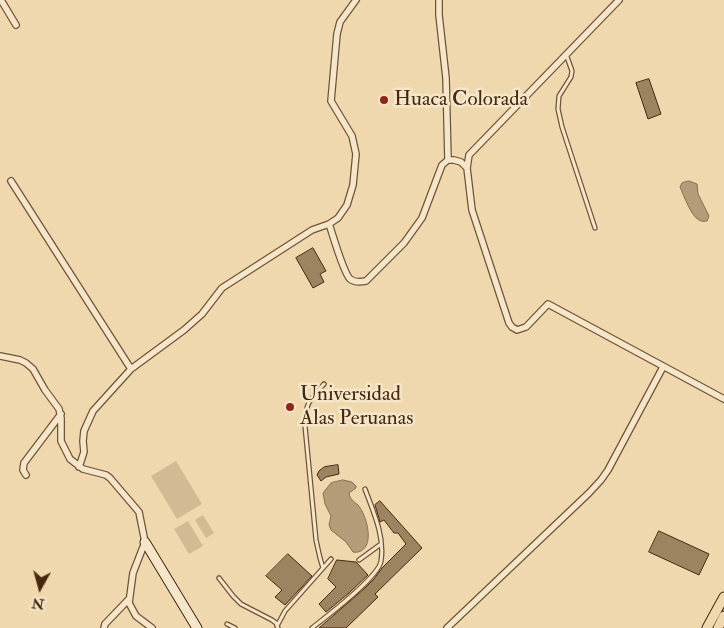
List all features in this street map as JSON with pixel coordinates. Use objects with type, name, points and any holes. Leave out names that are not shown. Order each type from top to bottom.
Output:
[{"type":"main road","points":[[707,628],[724,597]]},
{"type":"main road","points":[[718,628],[724,616]]},
{"type":"street","points":[[1,0],[16,26]]},
{"type":"street","points":[[79,467],[84,452],[84,431],[93,411],[131,368],[184,330],[202,314],[222,288],[312,230],[329,224],[338,218],[347,205],[353,185],[356,154],[352,136],[331,101],[337,34],[340,22],[356,0]]},
{"type":"street","points":[[439,0],[446,78],[448,160]]},
{"type":"street","points":[[619,0],[469,154],[467,168],[472,210],[509,323],[512,327],[517,330],[526,327],[548,304],[724,399]]},
{"type":"street","points":[[329,224],[342,264],[350,279],[358,282],[366,281],[404,243],[422,218],[442,165],[448,160],[454,160],[467,168]]},
{"type":"street","points":[[11,181],[131,368]]},
{"type":"street","points":[[0,356],[20,360],[33,369],[59,409],[61,414],[61,441],[70,459],[86,471],[106,475],[114,481],[139,512],[145,542],[197,628]]},
{"type":"street","points":[[447,628],[590,493],[601,480],[663,367]]},
{"type":"street","points":[[26,475],[23,466],[26,460],[61,414]]},
{"type":"street","points":[[145,542],[132,573],[129,603],[133,612],[152,628]]},
{"type":"street","points":[[104,628],[105,624],[129,599]]},
{"type":"lane","points":[[566,54],[572,71],[571,77],[559,96],[558,109],[562,127],[595,228]]},
{"type":"lane","points":[[323,568],[316,540],[305,420],[310,399],[324,384]]},
{"type":"lane","points":[[312,628],[374,574],[379,567],[381,544],[379,530],[366,489]]},
{"type":"lane","points":[[359,560],[381,544]]},
{"type":"lane","points":[[277,627],[285,611],[331,559]]},
{"type":"lane","points":[[220,578],[237,601],[272,620],[276,623],[277,627]]},
{"type":"lane","points":[[227,624],[235,628]]},
{"type":"shaded area","points":[[689,181],[697,184],[698,194],[709,216],[707,221],[701,221],[696,218],[680,187],[682,183]]},
{"type":"shaded area","points":[[176,461],[202,504],[177,519],[151,476]]},
{"type":"shaded area","points":[[343,480],[352,482],[356,486],[349,495],[361,509],[367,524],[368,541],[365,548],[359,552],[353,552],[346,542],[331,530],[329,525],[331,516],[325,504],[323,493],[331,483]]},
{"type":"shaded area","points":[[203,515],[214,533],[206,538],[195,520]]},
{"type":"shaded area","points":[[188,521],[203,546],[189,554],[174,529]]},
{"type":"building","points":[[649,79],[661,114],[648,119],[636,83]]},
{"type":"building","points":[[313,248],[326,271],[320,274],[324,282],[313,288],[296,258]]},
{"type":"building","points":[[338,465],[339,474],[326,477],[321,481],[317,475],[319,471],[324,467]]},
{"type":"building","points":[[380,501],[422,548],[375,594],[378,597],[346,628],[319,628],[365,588],[406,544],[398,533],[394,533],[384,520],[380,522],[375,505]]},
{"type":"building","points":[[659,531],[709,554],[699,575],[649,552]]},
{"type":"building","points":[[288,554],[312,576],[285,605],[275,597],[282,590],[266,576]]},
{"type":"building","points":[[337,560],[356,562],[368,575],[326,612],[319,604],[336,587],[328,579]]},
{"type":"place","name":"Huaca Colorada","points":[[384,100]]},
{"type":"place","name":"Universidad Alas Peruanas","points":[[290,407]]}]
